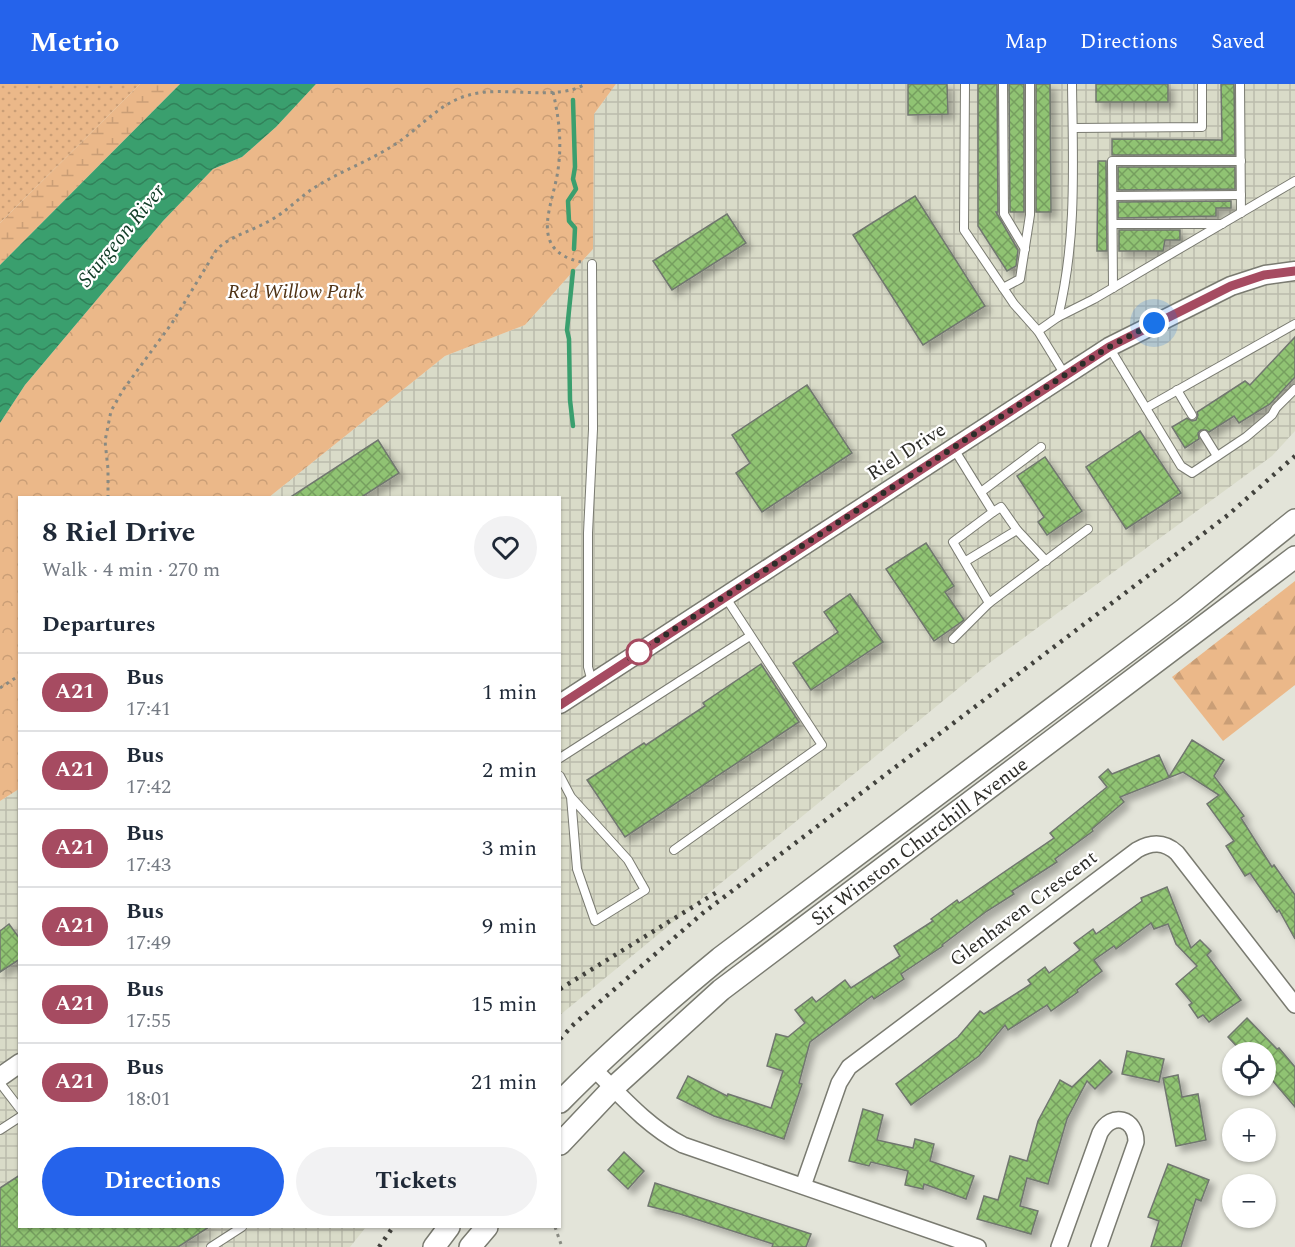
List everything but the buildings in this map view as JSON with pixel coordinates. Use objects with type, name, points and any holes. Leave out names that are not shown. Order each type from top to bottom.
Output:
[{"type":"main road","name":"Sir Winston Churchill Avenue","points":[[561,1101],[593,1068],[654,1013],[720,958],[1183,610],[1295,520]]},
{"type":"main road","name":"Sir Winston Churchill Avenue","points":[[561,1143],[613,1088],[721,990],[1295,556]]},
{"type":"main road","points":[[434,1247],[448,1228]]},
{"type":"main road","points":[[470,1247],[486,1228]]},
{"type":"street","name":"Riel Drive","points":[[561,703],[1109,347],[1231,286],[1264,275],[1295,270]]},
{"type":"street","name":"Glenhaven Crescent","points":[[803,1186],[839,1083],[849,1067],[1127,857],[1145,846],[1159,843],[1172,848],[1177,853],[1295,1005]]},
{"type":"street","points":[[0,1077],[18,1064]]},
{"type":"street","points":[[593,1068],[648,1121],[673,1139],[696,1150],[978,1247]]},
{"type":"street","points":[[1059,1247],[1100,1132],[1108,1122],[1122,1120],[1129,1122],[1134,1128],[1136,1142],[1099,1247]]},
{"type":"lane","points":[[965,84],[964,230],[1014,304],[1038,331],[1065,375]]},
{"type":"lane","points":[[1003,84],[1004,214],[1025,249]]},
{"type":"lane","points":[[1003,288],[1020,279],[1030,215],[1030,84]]},
{"type":"lane","points":[[1058,317],[1065,288],[1074,215],[1072,84]]},
{"type":"lane","points":[[1073,128],[1202,127],[1202,84]]},
{"type":"lane","points":[[1240,84],[1241,213]]},
{"type":"lane","points":[[1113,288],[1112,161],[1241,161]]},
{"type":"lane","points":[[1038,331],[1058,317],[1113,288],[1295,181]]},
{"type":"lane","points":[[1113,196],[1241,195]]},
{"type":"lane","points":[[1113,224],[1222,224]]},
{"type":"lane","points":[[592,264],[593,429],[588,533],[588,666],[592,683]]},
{"type":"lane","points":[[1146,408],[1295,324]]},
{"type":"lane","points":[[1109,347],[1181,466],[1192,473],[1246,437],[1272,415],[1295,389]]},
{"type":"lane","points":[[1177,390],[1192,415]]},
{"type":"lane","points":[[1204,435],[1217,456]]},
{"type":"lane","points":[[981,492],[1041,447]]},
{"type":"lane","points":[[953,448],[993,512]]},
{"type":"lane","points":[[989,603],[953,542],[993,512],[1001,507],[1017,531],[1046,561]]},
{"type":"lane","points":[[953,639],[989,603],[1088,529]]},
{"type":"lane","points":[[966,561],[1017,531]]},
{"type":"lane","points":[[674,850],[822,745],[725,596]]},
{"type":"lane","points":[[561,757],[750,636]]},
{"type":"lane","points":[[561,778],[571,797],[628,860],[645,890],[595,921],[577,869],[571,797]]},
{"type":"lane","points":[[0,1083],[18,1106]]},
{"type":"lane","points":[[0,1130],[18,1118]]},
{"type":"lane","points":[[211,1247],[240,1228]]},
{"type":"path","points":[[108,496],[105,441],[111,411],[123,390],[172,323],[217,249],[225,241],[269,221],[315,187],[396,144],[454,100],[488,91],[554,92],[578,89],[585,84]]},
{"type":"path","points":[[554,92],[560,144],[558,170],[547,219],[548,239],[560,253],[568,258],[592,264]]},
{"type":"path","points":[[0,688],[18,676]]},
{"type":"path","points":[[555,1228],[562,1247]]},
{"type":"shaded area","points":[[616,84],[1295,84],[1295,431],[1272,456],[988,664],[561,1014],[561,496],[270,496],[445,356],[525,325],[593,249],[594,114]]},
{"type":"shaded area","points":[[18,790],[18,1228],[365,1228],[350,1247],[0,1247],[0,801]]},
{"type":"green space","points":[[0,84],[140,84],[0,223]]},
{"type":"green space","points":[[140,84],[180,84],[0,265],[0,223]]},
{"type":"green space","name":"Red Willow Park","points":[[316,84],[616,84],[594,114],[593,249],[525,325],[445,356],[270,496],[18,496],[18,790],[0,801],[0,423],[25,385],[163,221],[213,169],[242,157],[276,127]]},
{"type":"green space","points":[[1295,581],[1295,685],[1223,741],[1172,677]]},
{"type":"water","name":"Sturgeon River","points":[[180,84],[316,84],[276,127],[242,157],[213,169],[163,221],[25,385],[0,423],[0,265]]},
{"type":"waterway","points":[[573,100],[575,167],[573,179],[576,189],[568,201],[569,221],[575,228],[574,249]]},
{"type":"waterway","points":[[573,271],[567,330],[573,426]]},
{"type":"railway","points":[[561,1038],[574,1024],[703,913],[1228,515],[1295,456]]},
{"type":"railway","points":[[561,988],[717,892]]},
{"type":"railway","points":[[379,1247],[392,1228]]},
{"type":"bus line","name":"A21","points":[[561,704],[1109,347],[1231,286],[1264,275],[1295,271]]},
{"type":"route","points":[[639,652],[630,658],[1065,375],[1109,347],[1154,323]]}]
